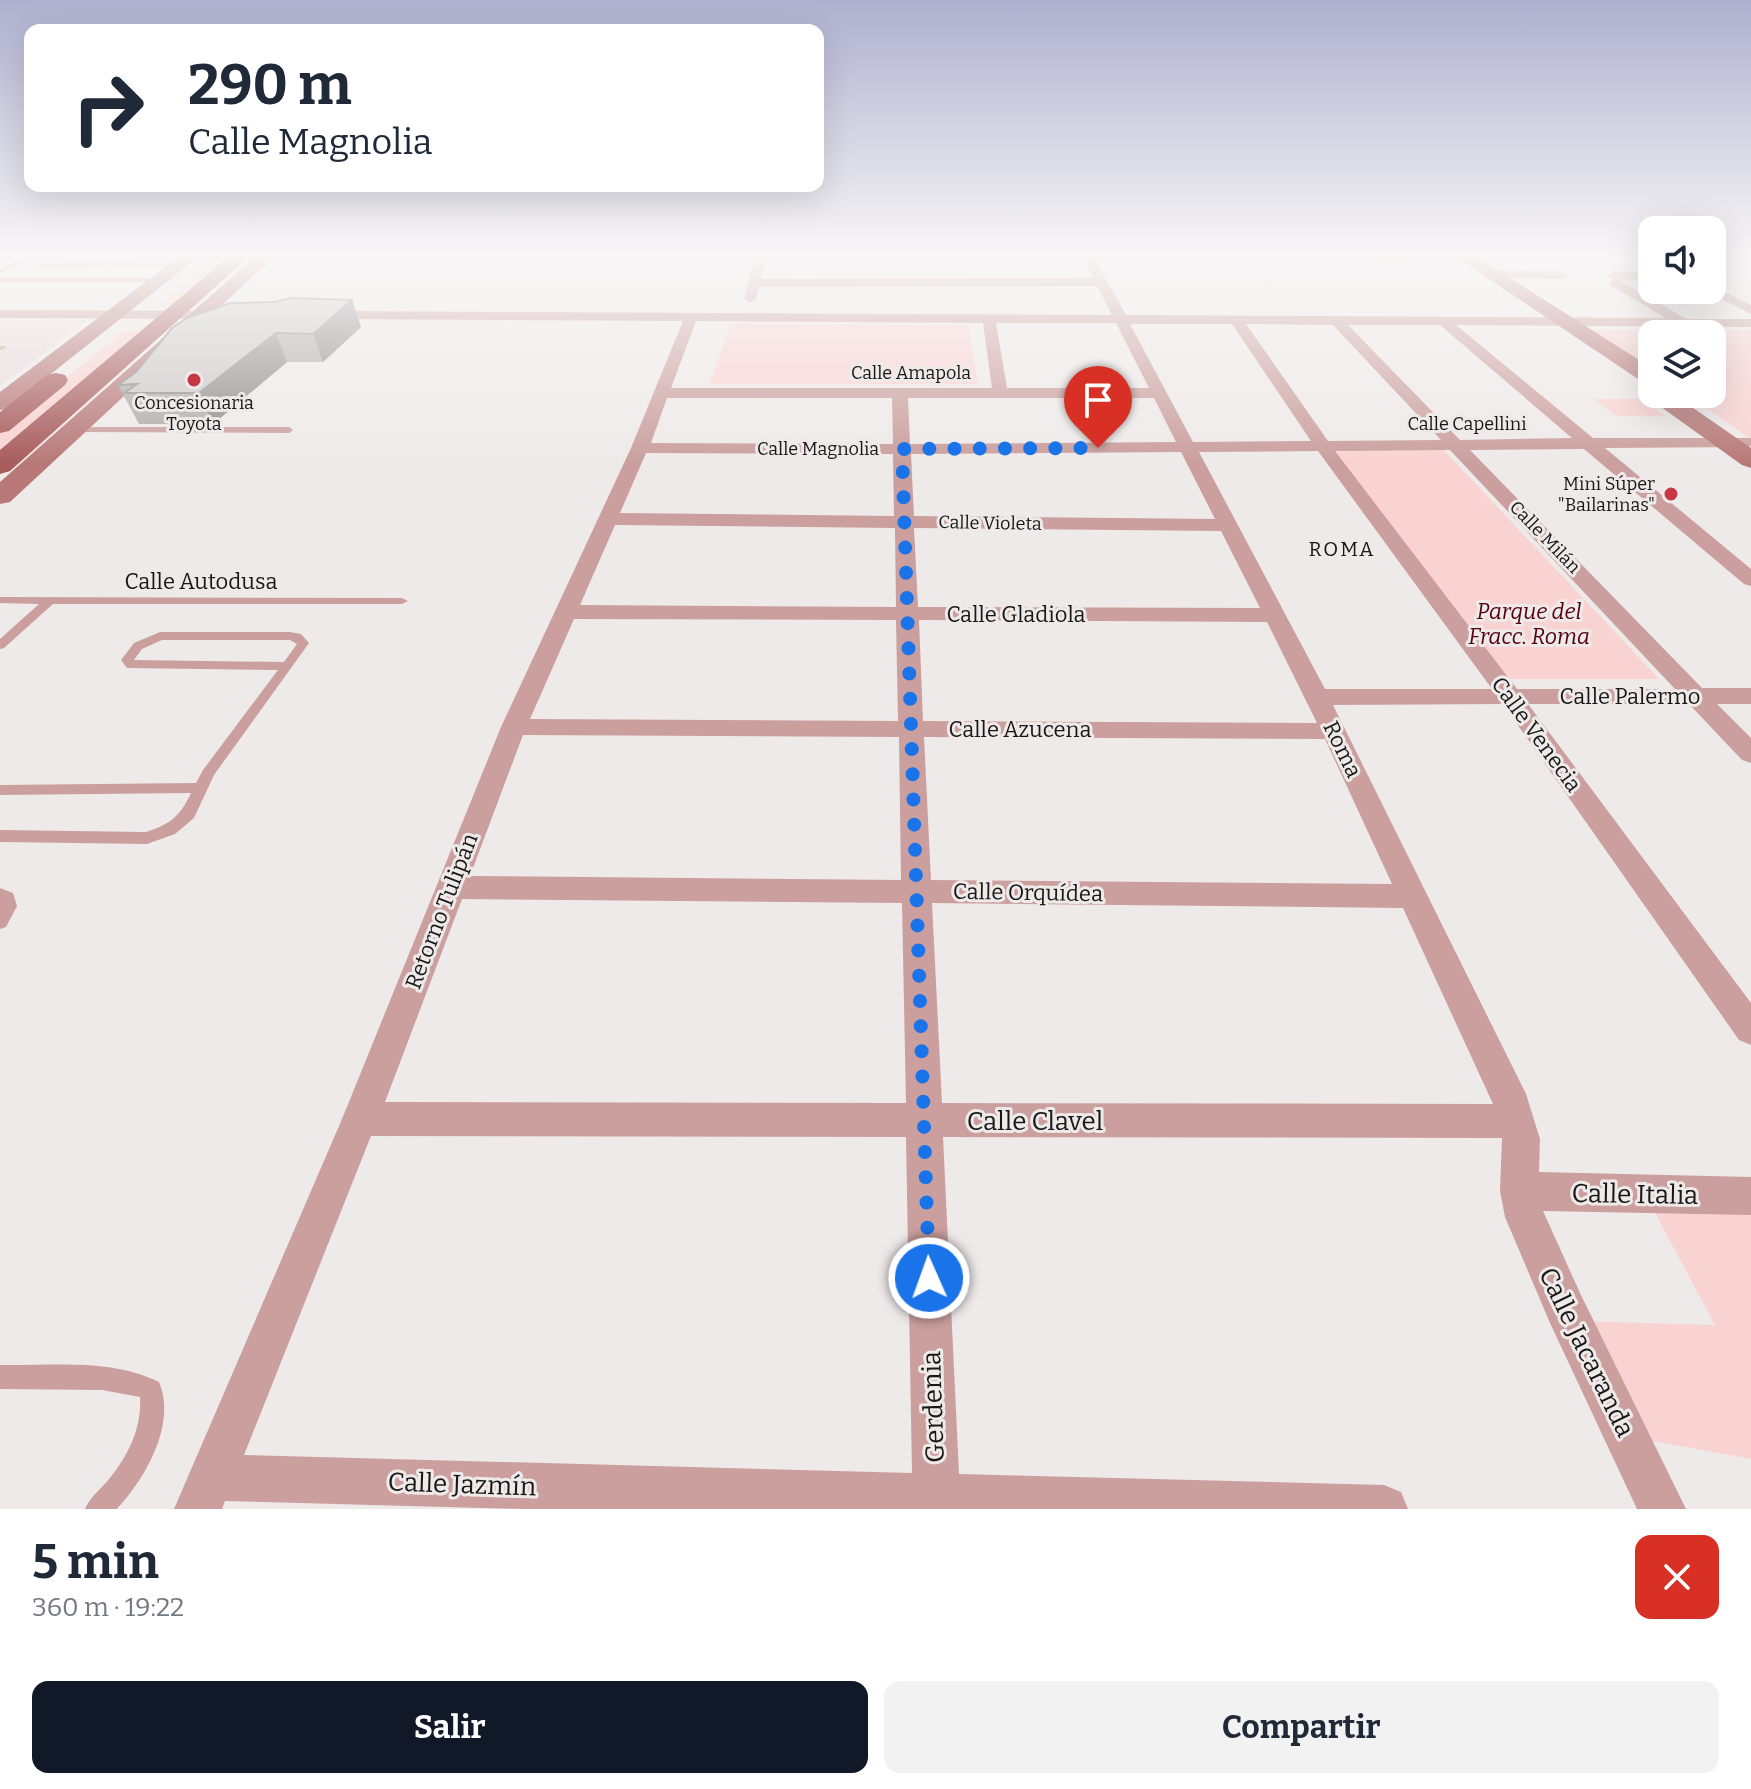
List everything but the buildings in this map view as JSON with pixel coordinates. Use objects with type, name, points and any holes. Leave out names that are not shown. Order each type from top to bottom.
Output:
[{"type":"main road","points":[[0,425],[125,324]]},
{"type":"main road","points":[[0,465],[160,324]]},
{"type":"main road","points":[[107,371],[162,348]]},
{"type":"street","points":[[0,403],[101,324]]},
{"type":"street","points":[[0,496],[189,324]]},
{"type":"street","name":"Retorno Tulipán","points":[[205,1493],[360,1119],[514,727],[640,448],[688,324]]},
{"type":"street","points":[[990,324],[1000,393]]},
{"type":"street","name":"Roma","points":[[1124,324],[1334,731],[1518,1121],[1521,1139],[1519,1191]]},
{"type":"street","name":"Calle Venecia","points":[[1239,324],[1322,445],[1510,697],[1751,1030]]},
{"type":"street","name":"Calle Milán","points":[[1340,324],[1751,754]]},
{"type":"street","points":[[1447,324],[1751,580]]},
{"type":"street","points":[[1565,324],[1638,379]]},
{"type":"street","points":[[1566,324],[1638,369]]},
{"type":"street","name":"Calle Amapola","points":[[663,393],[1160,393]]},
{"type":"street","name":"Gerdenia","points":[[900,393],[937,1503]]},
{"type":"street","points":[[1681,408],[1744,447]]},
{"type":"street","points":[[1694,408],[1744,447]]},
{"type":"street","name":"Calle Capellini","points":[[1188,446],[1586,443],[1744,447]]},
{"type":"street","name":"Calle Magnolia","points":[[640,448],[1188,446]]},
{"type":"street","name":"Calle Violeta","points":[[607,519],[1228,525]]},
{"type":"street","name":"Calle Gladiola","points":[[566,612],[1275,615]]},
{"type":"street","name":"Calle Palermo","points":[[1317,697],[1751,696]]},
{"type":"street","name":"Calle Azucena","points":[[514,727],[1334,731]]},
{"type":"street","name":"Calle Orquídea","points":[[450,887],[1414,896]]},
{"type":"street","name":"Calle Clavel","points":[[360,1119],[1518,1121]]},
{"type":"street","name":"Calle Italia","points":[[1519,1191],[1751,1196]]},
{"type":"street","name":"Calle Jacaranda","points":[[1519,1191],[1536,1244],[1662,1509]]},
{"type":"street","name":"Calle Jazmín","points":[[205,1493],[1384,1509]]},
{"type":"lane","points":[[73,430],[289,430]]},
{"type":"lane","name":"Calle Autodusa","points":[[0,600],[402,601]]},
{"type":"lane","points":[[0,645],[49,601]]},
{"type":"lane","points":[[0,836],[147,838],[170,830],[189,814],[208,773],[288,666],[302,647],[297,637],[160,636],[138,646],[127,660],[137,666],[288,666]]},
{"type":"lane","points":[[0,790],[202,788]]},
{"type":"lane","points":[[0,894],[7,897],[9,906],[0,922]]},
{"type":"lane","points":[[0,1377],[111,1379],[142,1383],[151,1390],[154,1405],[151,1425],[115,1495],[98,1509]]},
{"type":"shaded area","points":[[0,324],[81,324],[0,386]]},
{"type":"green space","points":[[730,324],[830,324],[968,325],[978,384],[710,384]]},
{"type":"green space","points":[[142,330],[0,456],[0,432],[124,331]]},
{"type":"green space","points":[[1592,330],[1638,330],[1638,361]]},
{"type":"green space","points":[[1726,330],[1751,330],[1751,439],[1706,408],[1726,408]]},
{"type":"green space","points":[[1594,399],[1638,399],[1638,408],[1654,408],[1665,416],[1616,416]]},
{"type":"green space","name":"Parque del Fracc. Roma","points":[[1330,447],[1441,447],[1659,679],[1501,679]]},
{"type":"green space","points":[[1653,1209],[1751,1210],[1751,1459],[1631,1437],[1577,1321],[1715,1325]]},
{"type":"place","name":"Concesionaria Toyota","points":[[194,380]]},
{"type":"place","name":"Mini Súper \"Bailarinas\"","points":[[1671,494]]},
{"type":"district","name":"ROMA","points":[[1342,549]]},
{"type":"route","points":[[929,1278],[902,449],[1098,448]]}]
